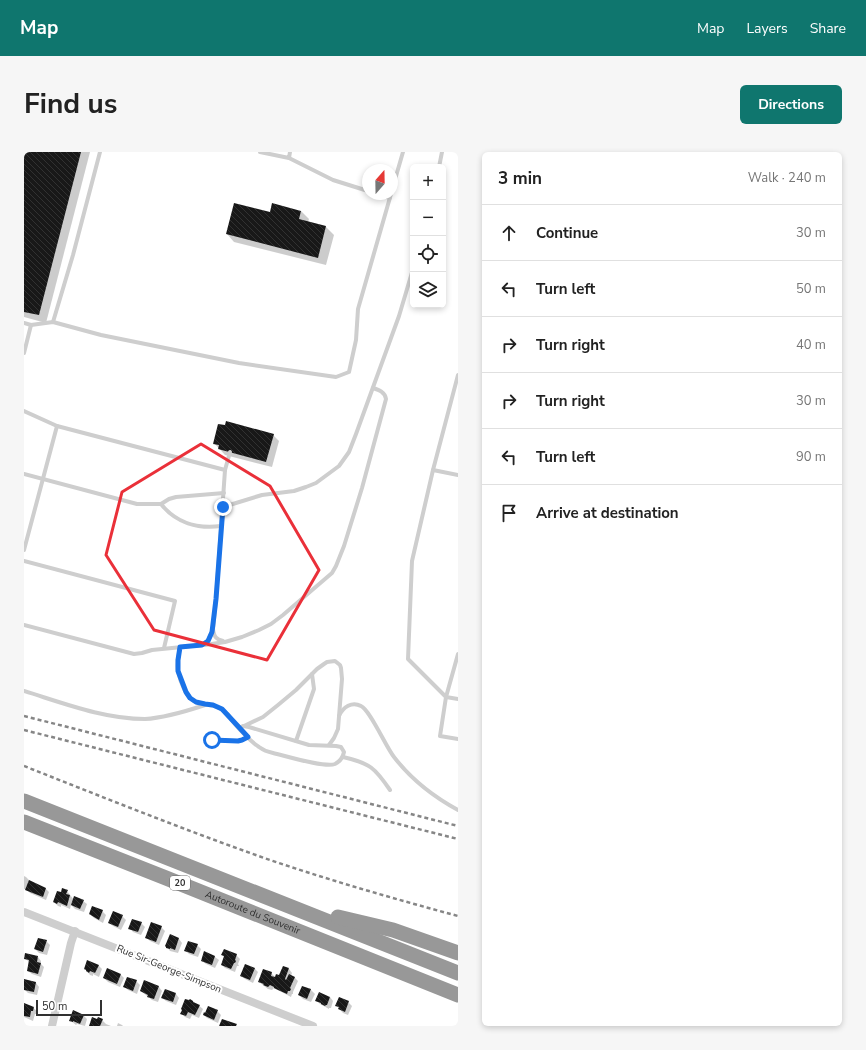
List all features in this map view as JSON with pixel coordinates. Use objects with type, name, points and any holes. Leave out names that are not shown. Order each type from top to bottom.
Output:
[{"type":"highway","name":"Autoroute du Souvenir","points":[[24,801],[458,973]]},
{"type":"highway","name":"Autoroute du Souvenir","points":[[24,822],[458,995]]},
{"type":"highway","points":[[287,905],[392,930],[458,953]]},
{"type":"street","name":"Rue Sir-George-Simpson","points":[[24,912],[313,1026]]},
{"type":"street","points":[[52,1026],[71,943],[75,932]]},
{"type":"lane","points":[[53,322],[73,255],[100,152]]},
{"type":"lane","points":[[260,152],[289,158],[333,180],[362,189]]},
{"type":"lane","points":[[289,158],[290,152]]},
{"type":"lane","points":[[398,169],[403,152]]},
{"type":"lane","points":[[440,164],[442,152]]},
{"type":"lane","points":[[24,323],[31,325],[53,322],[101,335],[239,363],[336,377],[349,372],[356,340],[358,309],[389,200]]},
{"type":"lane","points":[[223,507],[262,495],[294,491],[306,487],[316,483],[338,466],[344,459],[352,444],[373,388],[399,316],[412,272]]},
{"type":"lane","points":[[24,353],[31,325]]},
{"type":"lane","points":[[458,375],[433,470],[412,561],[408,659],[446,697],[458,699]]},
{"type":"lane","points":[[24,625],[134,654],[164,648],[225,642],[259,630],[277,620],[325,580],[336,566],[344,546],[362,488],[385,403],[386,397],[384,394],[373,388]]},
{"type":"lane","points":[[24,411],[57,426],[225,470]]},
{"type":"lane","points":[[24,550],[57,426]]},
{"type":"lane","points":[[202,645],[208,641],[213,629],[225,470],[230,452]]},
{"type":"lane","points":[[433,470],[458,475]]},
{"type":"lane","points":[[24,474],[137,504],[161,504],[176,497],[224,493]]},
{"type":"lane","points":[[161,504],[174,516],[190,525],[207,527],[221,526]]},
{"type":"lane","points":[[24,562],[175,601],[164,648]]},
{"type":"lane","points":[[213,629],[213,632],[218,640],[225,642]]},
{"type":"lane","points":[[180,647],[178,671],[181,681],[190,698],[196,702],[213,705],[222,709],[241,727],[258,747],[265,751],[324,765],[336,763],[341,760],[343,756],[344,752],[341,747],[329,745],[309,745],[249,727],[241,727]]},
{"type":"lane","points":[[458,654],[446,697],[440,736],[458,739]]},
{"type":"lane","points":[[241,727],[263,717],[296,690],[316,669],[327,662],[335,661],[340,665],[342,679],[338,729],[329,745]]},
{"type":"lane","points":[[296,741],[314,689],[312,674]]},
{"type":"lane","points":[[24,691],[90,711],[130,718],[155,718],[194,709],[205,704]]},
{"type":"lane","points":[[338,720],[342,710],[349,705],[356,704],[363,706],[394,756],[413,778],[449,806],[458,810]]},
{"type":"lane","points":[[212,740],[238,741],[248,737]]},
{"type":"lane","points":[[343,756],[358,760],[371,767],[380,776],[390,790]]},
{"type":"highlighted area","points":[[201,444],[270,486],[319,570],[267,660],[154,630],[106,555],[122,492]]},
{"type":"building","points":[[24,152],[81,152],[39,315],[24,312]]},
{"type":"building","points":[[234,203],[270,212],[272,203],[301,211],[299,219],[326,226],[318,258],[226,234]]},
{"type":"building","points":[[226,421],[274,434],[266,462],[218,449],[219,445],[213,444],[218,424],[225,425]]},
{"type":"building","points":[[29,880],[46,888],[43,897],[25,890]]},
{"type":"building","points":[[62,888],[68,890],[66,894],[70,895],[67,906],[58,902],[57,904],[53,902],[57,891],[61,892]]},
{"type":"building","points":[[74,896],[84,900],[80,909],[71,905]]},
{"type":"building","points":[[92,906],[103,910],[99,920],[89,914]]},
{"type":"building","points":[[113,911],[123,915],[118,927],[108,923]]},
{"type":"building","points":[[132,919],[142,922],[138,932],[128,929]]},
{"type":"building","points":[[151,922],[162,926],[156,942],[145,938]]},
{"type":"building","points":[[170,934],[179,938],[175,950],[166,948],[165,946]]},
{"type":"building","points":[[38,938],[47,940],[43,952],[34,949]]},
{"type":"building","points":[[188,941],[198,944],[194,954],[184,951]]},
{"type":"building","points":[[224,949],[237,954],[236,961],[231,969],[221,965],[224,956],[221,955]]},
{"type":"building","points":[[204,951],[215,956],[212,965],[201,961]]},
{"type":"building","points":[[25,953],[38,956],[37,962],[41,963],[38,974],[27,971],[29,960],[24,959]]},
{"type":"building","points":[[87,960],[99,965],[95,973],[90,971],[89,973],[84,969]]},
{"type":"building","points":[[245,964],[255,968],[250,980],[240,976]]},
{"type":"building","points":[[283,966],[289,968],[285,979],[286,980],[289,974],[295,977],[290,988],[291,989],[287,994],[270,985],[268,987],[258,982],[263,969],[272,972],[271,976],[275,977],[276,974],[279,975]]},
{"type":"building","points":[[107,968],[121,974],[117,984],[103,978]]},
{"type":"building","points":[[127,977],[137,980],[133,991],[123,987]]},
{"type":"building","points":[[24,979],[36,982],[34,992],[24,990]]},
{"type":"building","points":[[144,980],[159,986],[154,999],[147,997],[148,995],[140,991]]},
{"type":"building","points":[[302,986],[311,989],[307,999],[298,995]]},
{"type":"building","points":[[165,989],[176,993],[173,1002],[161,998]]},
{"type":"building","points":[[319,992],[330,997],[327,1005],[325,1006],[315,1001]]},
{"type":"building","points":[[339,997],[349,1001],[345,1012],[338,1009],[339,1007],[335,1006]]},
{"type":"building","points":[[185,999],[190,999],[200,1005],[195,1015],[188,1012],[186,1016],[180,1014]]},
{"type":"building","points":[[24,1003],[34,1007],[33,1011],[31,1011],[30,1017],[24,1016]]},
{"type":"building","points":[[208,1006],[218,1010],[214,1020],[203,1015]]},
{"type":"building","points":[[73,1010],[84,1015],[80,1024],[69,1021]]},
{"type":"building","points":[[92,1017],[103,1019],[100,1026],[89,1026]]},
{"type":"building","points":[[222,1019],[237,1024],[236,1026],[219,1026]]},
{"type":"railway","points":[[24,716],[458,826]]},
{"type":"railway","points":[[24,730],[458,839]]},
{"type":"railway","points":[[24,766],[177,826],[270,860],[364,890],[458,916]]},
{"type":"route","points":[[212,740],[238,741],[248,737],[218,706],[196,702],[190,698],[181,681],[178,671],[178,660],[180,647],[202,645],[208,641],[212,632],[223,507]]}]
